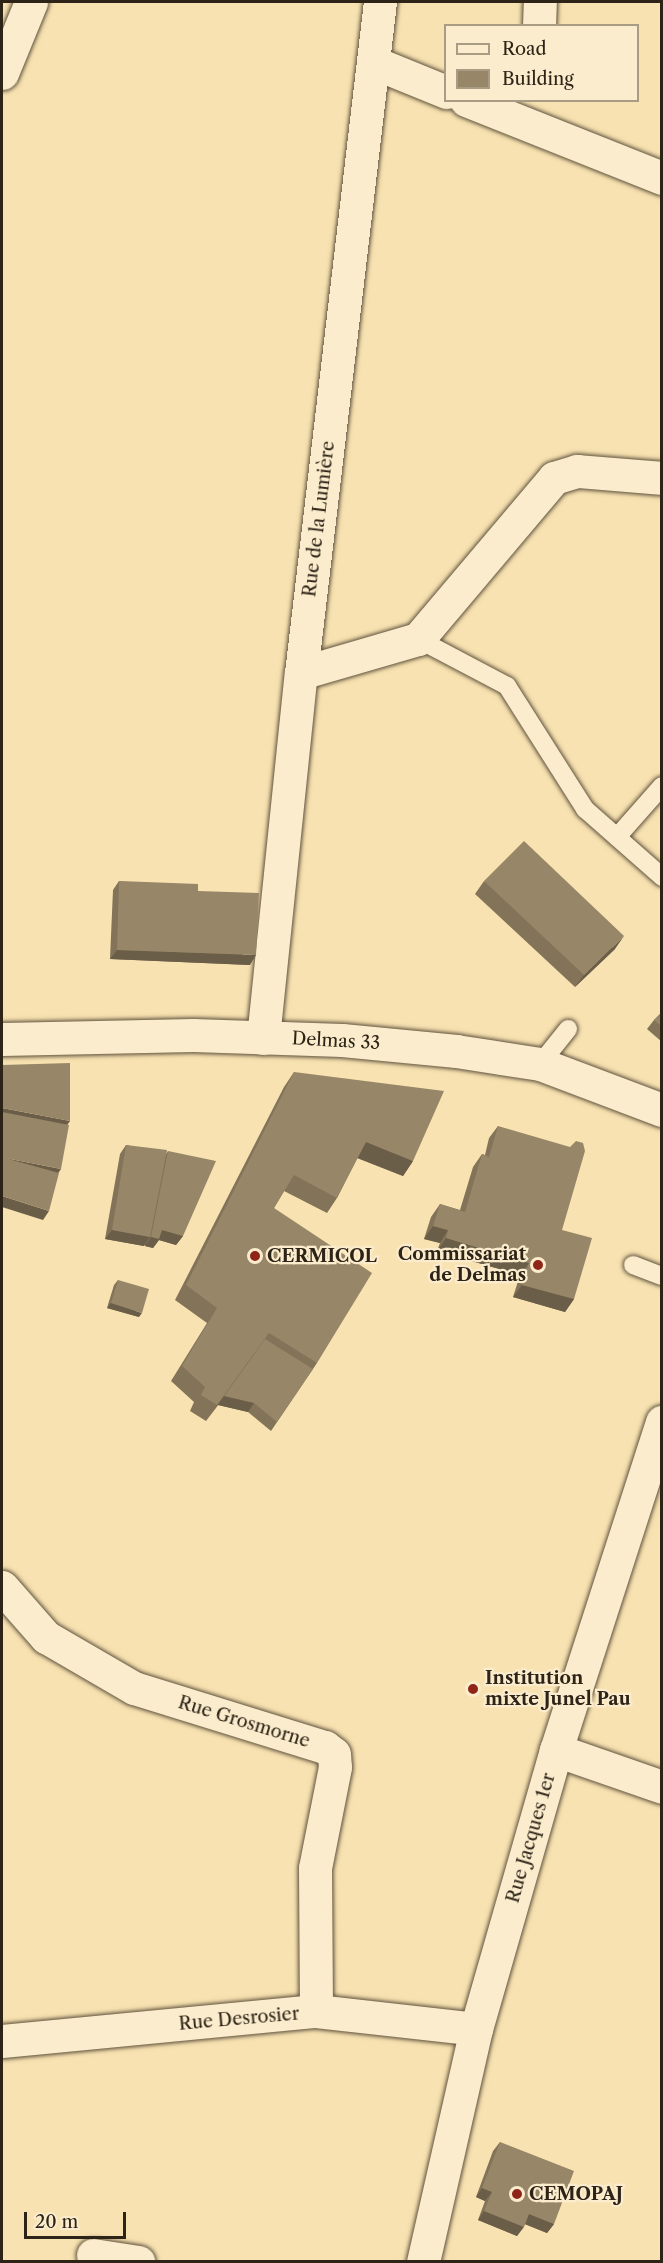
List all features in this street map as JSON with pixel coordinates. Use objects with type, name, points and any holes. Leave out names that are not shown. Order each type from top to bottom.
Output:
[{"type":"street","points":[[2,73],[31,2]]},
{"type":"street","name":"Rue de la Lumière","points":[[263,1038],[301,673],[375,63],[380,2]]},
{"type":"street","points":[[539,24],[540,2]]},
{"type":"street","points":[[375,63],[444,91]]},
{"type":"street","points":[[475,102],[534,115],[662,178]]},
{"type":"street","points":[[301,673],[418,639],[554,478],[577,471],[662,478]]},
{"type":"street","name":"Delmas 33","points":[[2,1039],[263,1038],[365,1042],[540,1064],[662,1110]]},
{"type":"street","name":"Rue Jacques 1er","points":[[423,2262],[476,2029],[556,1750],[662,1422]]},
{"type":"street","name":"Rue Grosmorne","points":[[2,1587],[46,1637],[134,1688],[326,1747],[334,1754],[335,1767],[315,1868],[316,2011]]},
{"type":"street","points":[[556,1750],[662,1787]]},
{"type":"street","name":"Rue Desrosier","points":[[2,2041],[316,2011],[476,2029]]},
{"type":"street","points":[[93,2255],[138,2262]]},
{"type":"lane","points":[[418,639],[507,686],[585,809],[662,877]]},
{"type":"lane","points":[[617,837],[662,786]]},
{"type":"lane","points":[[540,1064],[568,1029]]},
{"type":"lane","points":[[633,1265],[662,1276]]},
{"type":"building","points":[[524,841],[624,936],[584,975],[484,881]]},
{"type":"building","points":[[119,881],[198,884],[198,891],[259,893],[256,955],[117,950]]},
{"type":"building","points":[[662,1012],[662,1027],[654,1020]]},
{"type":"building","points":[[70,1063],[70,1121],[2,1108],[2,1065]]},
{"type":"building","name":"CERMICOL","points":[[294,1072],[444,1091],[413,1161],[366,1142],[337,1198],[294,1175],[274,1208],[372,1273],[317,1363],[269,1333],[217,1405],[201,1395],[205,1387],[182,1366],[217,1308],[186,1285]]},
{"type":"building","points":[[2,1112],[69,1125],[61,1169],[5,1158],[59,1173],[49,1211],[2,1196]]},
{"type":"building","points":[[498,1126],[570,1147],[576,1141],[583,1143],[585,1151],[562,1230],[592,1238],[574,1299],[522,1285],[529,1263],[446,1238],[448,1230],[433,1226],[440,1204],[465,1212],[482,1154],[489,1157]]},
{"type":"building","points":[[126,1145],[167,1150],[150,1237],[112,1230]]},
{"type":"building","points":[[168,1151],[216,1161],[183,1236],[162,1230],[159,1239],[151,1237]]},
{"type":"building","points":[[118,1280],[149,1289],[142,1313],[111,1303]]},
{"type":"building","points":[[265,1339],[313,1369],[277,1422],[254,1403],[224,1396]]},
{"type":"building","points":[[500,2142],[574,2171],[554,2224],[529,2214],[524,2227],[484,2211],[492,2192],[482,2188]]},
{"type":"place","name":"CERMICOL","points":[[255,1256]]},
{"type":"place","name":"Commissariat de Delmas","points":[[538,1265]]},
{"type":"place","name":"Institution mixte Junel Pau","points":[[473,1689]]},
{"type":"place","name":"CEMOPAJ","points":[[517,2194]]}]
